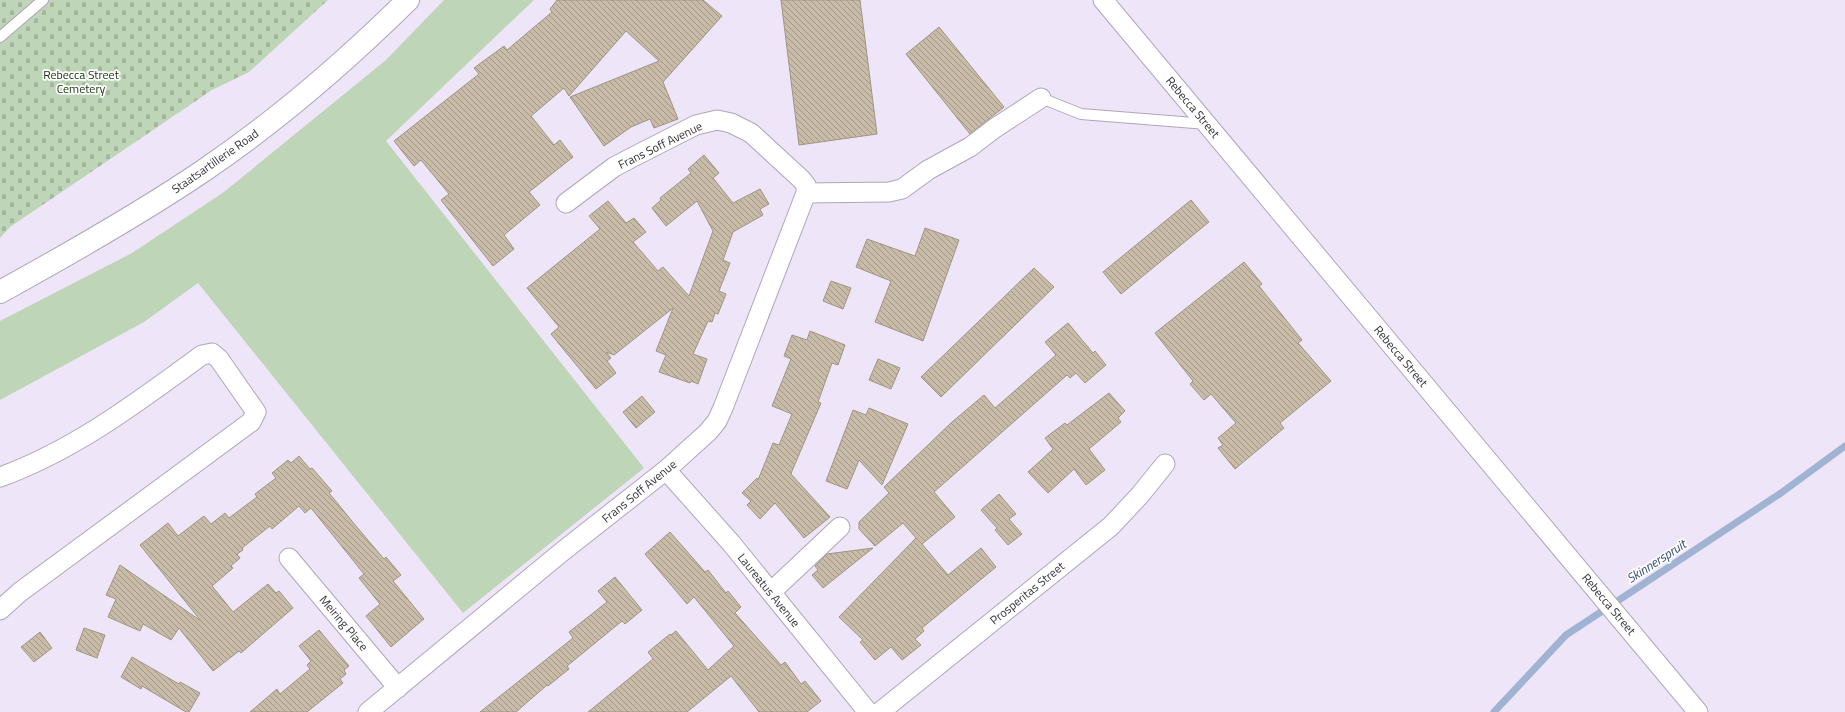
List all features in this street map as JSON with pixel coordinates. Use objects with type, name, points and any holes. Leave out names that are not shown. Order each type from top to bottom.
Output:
[{"type":"street","name":"Staatsartillerie Road","points":[[0,292],[62,258],[203,171],[277,116],[366,42],[408,0]]},
{"type":"street","name":"Rebecca Street","points":[[1103,0],[1647,649],[1698,712]]},
{"type":"street","points":[[806,193],[888,192],[902,189],[911,184],[928,170],[970,147],[995,128],[1041,98]]},
{"type":"street","name":"Frans Soff Avenue","points":[[368,712],[563,551],[666,470],[708,432],[717,420],[806,193],[806,184],[751,133],[731,122],[717,120],[696,125],[633,157],[614,168],[566,203]]},
{"type":"street","points":[[0,477],[19,470],[64,448],[130,408],[202,355],[212,353],[219,359],[256,412],[251,422],[20,592],[0,610]]},
{"type":"street","name":"Prosperitas Street","points":[[880,712],[1111,526],[1140,495],[1165,464]]},
{"type":"street","name":"Laureatus Avenue","points":[[666,470],[731,543],[868,712]]},
{"type":"street","points":[[771,592],[840,527]]},
{"type":"street","name":"Meiring Place","points":[[289,558],[398,688]]},
{"type":"lane","points":[[0,37],[43,0]]},
{"type":"lane","points":[[1041,98],[1081,114],[1206,124]]},
{"type":"green space","name":"Rebecca Street Cemetery","points":[[0,0],[328,0],[249,72],[212,90],[10,227],[0,238]]},
{"type":"green space","points":[[444,0],[534,0],[386,141],[644,468],[463,613],[198,283],[144,322],[0,400],[0,321],[132,253],[224,192],[386,60]]},
{"type":"building","points":[[557,0],[703,0],[722,16],[663,82],[678,119],[654,128],[650,119],[631,127],[604,146],[570,97],[659,61],[626,31],[569,96],[564,88],[531,116],[554,145],[560,140],[573,157],[529,192],[540,205],[504,235],[514,249],[493,266],[441,200],[449,194],[421,160],[414,166],[394,141],[479,74],[474,68],[504,46],[507,50],[552,12],[550,9]]},
{"type":"building","points":[[781,0],[860,0],[877,134],[799,145]]},
{"type":"building","points":[[939,27],[1004,107],[970,134],[906,54]]},
{"type":"building","points":[[704,155],[719,173],[713,178],[733,203],[760,189],[769,204],[760,209],[763,215],[733,232],[723,260],[730,263],[719,291],[726,294],[718,314],[715,313],[712,322],[708,321],[693,354],[707,359],[698,384],[691,381],[690,383],[659,372],[666,355],[656,351],[673,308],[614,355],[606,352],[611,358],[607,361],[616,373],[596,389],[551,334],[559,327],[527,288],[600,229],[589,216],[608,201],[626,223],[634,218],[646,232],[633,242],[658,271],[663,267],[689,296],[713,231],[697,201],[666,226],[652,208],[661,200],[660,198],[691,173],[688,169]]},
{"type":"building","points":[[1191,200],[1209,222],[1121,294],[1103,272]]},
{"type":"building","points":[[925,228],[959,240],[923,341],[875,322],[891,281],[856,267],[867,239],[915,256]]},
{"type":"building","points":[[1244,262],[1262,284],[1259,286],[1302,340],[1298,343],[1331,381],[1280,423],[1284,428],[1235,469],[1218,448],[1223,445],[1218,438],[1236,423],[1211,394],[1204,400],[1190,384],[1193,381],[1155,333]]},
{"type":"building","points":[[1034,268],[1054,287],[941,397],[921,377]]},
{"type":"building","points":[[831,281],[851,288],[843,309],[823,301]]},
{"type":"building","points":[[1068,323],[1093,353],[1095,351],[1106,365],[1085,383],[1076,373],[1070,378],[1067,375],[934,492],[955,517],[922,544],[948,575],[981,548],[996,567],[922,628],[924,631],[915,639],[921,645],[902,660],[891,647],[875,660],[860,642],[863,640],[839,617],[916,538],[903,523],[875,546],[859,529],[859,522],[889,493],[884,487],[952,422],[984,395],[995,408],[1056,355],[1045,342]]},
{"type":"building","points":[[810,331],[845,345],[838,365],[832,363],[818,402],[821,403],[791,474],[830,517],[804,538],[775,503],[760,519],[747,505],[751,501],[742,493],[757,478],[758,480],[773,443],[779,445],[792,414],[772,406],[791,359],[784,356],[792,335],[807,340]]},
{"type":"building","points":[[878,359],[900,368],[891,389],[869,380]]},
{"type":"building","points":[[1109,393],[1125,411],[1118,418],[1121,422],[1089,449],[1105,470],[1086,485],[1074,469],[1048,493],[1028,472],[1053,449],[1045,438],[1065,423],[1067,425]]},
{"type":"building","points":[[642,396],[655,412],[636,428],[623,412]]},
{"type":"building","points":[[869,408],[908,424],[882,485],[859,460],[847,489],[826,481],[853,410],[866,415]]},
{"type":"building","points":[[299,456],[310,469],[312,468],[332,491],[329,493],[384,559],[386,557],[401,575],[393,581],[424,619],[391,647],[366,616],[380,604],[359,578],[364,574],[311,508],[305,513],[299,506],[272,529],[270,526],[242,548],[243,550],[237,554],[240,558],[231,566],[233,568],[212,586],[233,612],[268,584],[276,593],[279,591],[293,608],[241,653],[239,651],[213,671],[179,628],[171,640],[143,624],[140,631],[108,617],[116,599],[106,595],[120,565],[201,621],[140,545],[168,523],[178,536],[204,516],[211,524],[225,513],[229,518],[257,497],[255,494],[276,478],[272,473],[288,460],[291,463]]},
{"type":"building","points":[[999,494],[1016,514],[1009,519],[1022,534],[1008,545],[995,530],[997,528],[981,510]]},
{"type":"building","points":[[670,532],[705,572],[708,570],[726,593],[728,591],[741,607],[735,613],[781,665],[785,662],[801,684],[805,681],[821,701],[807,712],[759,712],[731,676],[687,712],[588,712],[653,659],[648,652],[676,631],[708,670],[734,646],[694,597],[687,604],[645,554]]},
{"type":"building","points":[[873,548],[823,588],[812,575],[818,570],[815,566],[827,554]]},
{"type":"building","points":[[615,577],[642,610],[625,624],[622,621],[567,666],[569,669],[548,686],[547,685],[516,712],[480,712],[573,638],[569,632],[607,602],[598,591]]},
{"type":"building","points":[[84,628],[105,635],[97,658],[76,650]]},
{"type":"building","points":[[319,630],[349,666],[344,670],[346,674],[340,679],[343,683],[307,712],[250,712],[277,689],[280,694],[310,669],[307,665],[311,661],[299,646]]},
{"type":"building","points":[[40,632],[52,648],[34,662],[21,647]]},
{"type":"building","points":[[132,657],[179,684],[180,682],[200,693],[189,712],[186,712],[142,686],[141,689],[121,677]]},
{"type":"waterway","name":"Skinnerspruit","points":[[1494,712],[1566,635],[1781,493],[1845,446]]}]
